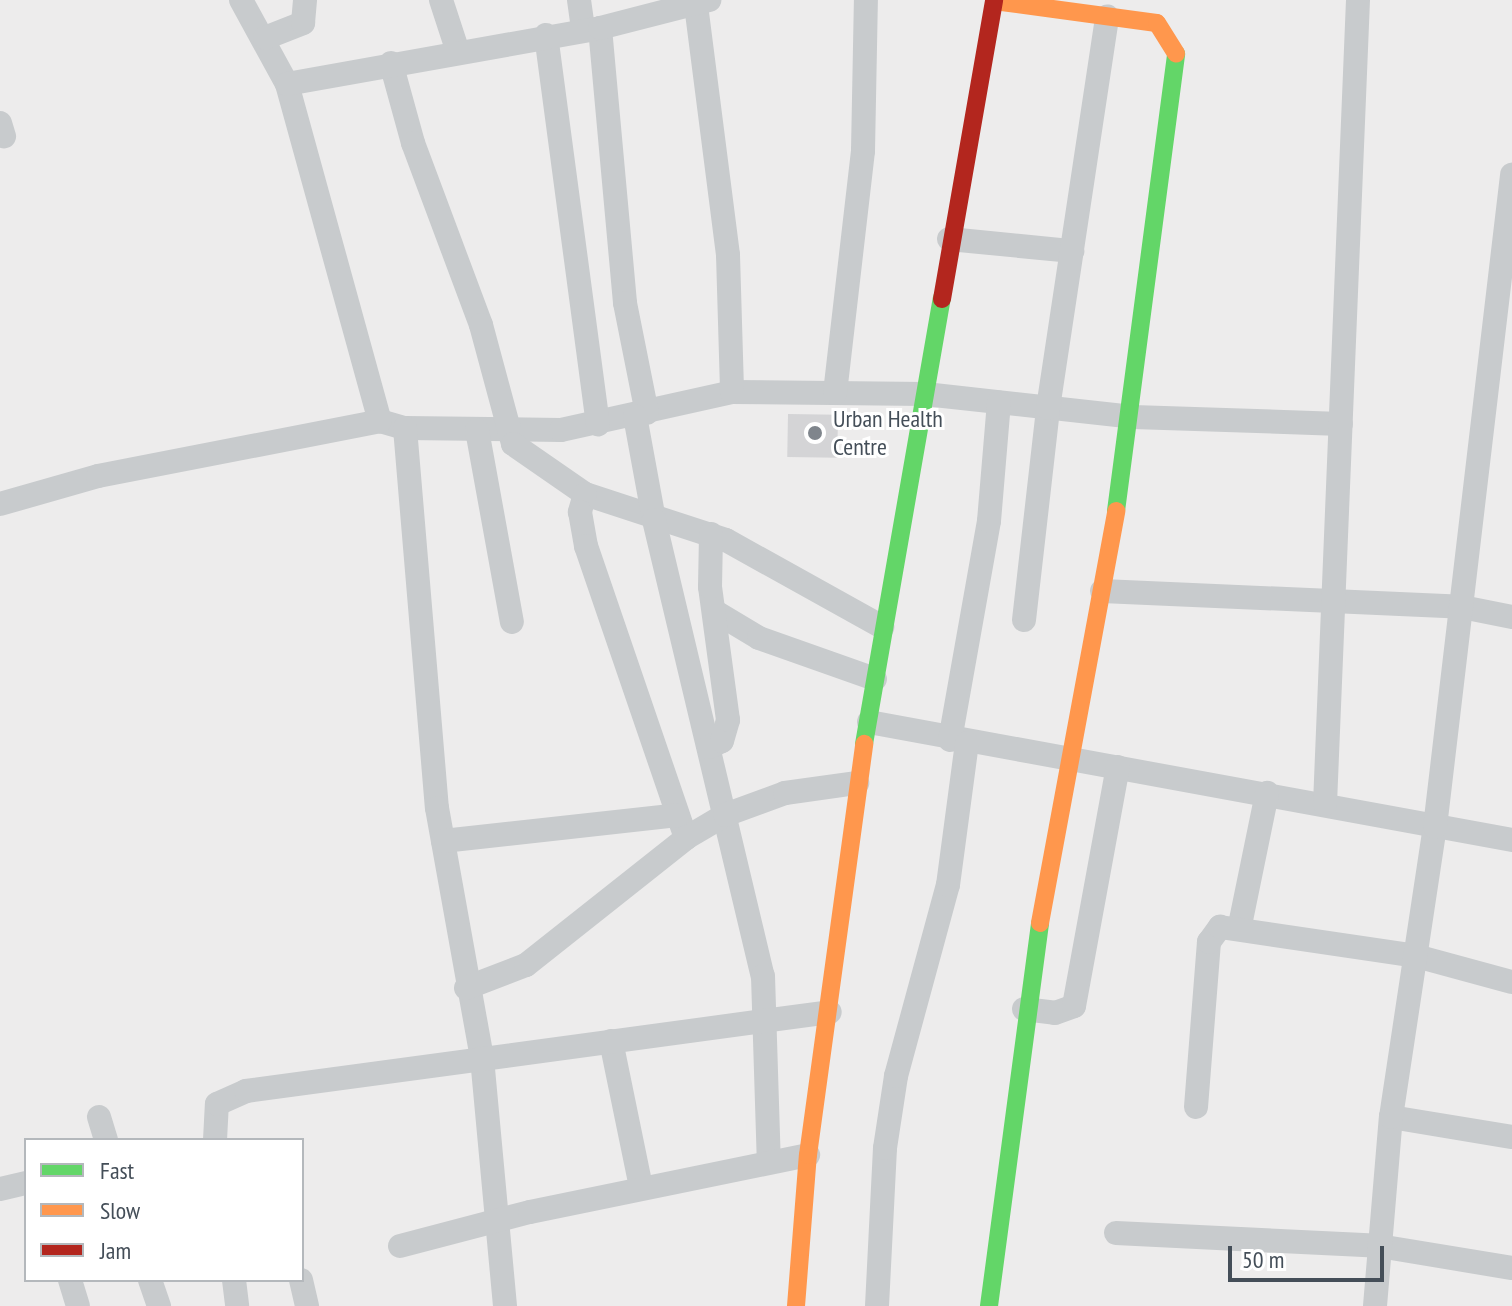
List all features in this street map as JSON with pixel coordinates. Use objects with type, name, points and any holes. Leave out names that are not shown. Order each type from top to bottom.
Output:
[{"type":"street","points":[[241,0],[265,38],[287,84],[380,421]]},
{"type":"street","points":[[265,38],[303,23],[305,0]]},
{"type":"street","points":[[441,0],[457,49]]},
{"type":"street","points":[[579,0],[591,29],[654,520],[753,920],[763,1021],[769,1162]]},
{"type":"street","points":[[835,393],[863,151],[866,0]]},
{"type":"street","points":[[796,1306],[808,1155],[830,1012],[857,783],[949,239],[994,0],[1165,26],[1177,48],[1133,417],[1102,591],[1066,758],[1024,1009],[989,1306]]},
{"type":"street","points":[[1325,804],[1358,0]]},
{"type":"street","points":[[287,84],[457,49],[591,29],[654,7],[703,3],[728,255],[732,392]]},
{"type":"street","points":[[1024,620],[1048,408],[1107,16]]},
{"type":"street","points":[[546,35],[598,425]]},
{"type":"street","points":[[391,63],[413,143],[481,325],[505,431],[524,456],[585,494],[654,520],[711,534],[882,627]]},
{"type":"street","points":[[1375,1306],[1391,1117],[1435,827],[1512,175]]},
{"type":"street","points":[[949,239],[1072,251]]},
{"type":"street","points":[[0,504],[98,476],[380,421],[405,428],[505,431],[598,425],[732,392],[925,394],[1133,417],[1341,424]]},
{"type":"street","points":[[877,1306],[885,1148],[896,1076],[948,885],[959,742],[989,521],[999,402]]},
{"type":"street","points":[[405,428],[443,841],[466,988],[482,1058],[505,1306]]},
{"type":"street","points":[[477,430],[512,622]]},
{"type":"street","points":[[585,494],[580,512],[586,546],[686,838]]},
{"type":"street","points":[[709,747],[727,732],[714,611],[711,534]]},
{"type":"street","points":[[1102,591],[1334,606],[1462,607],[1512,617]]},
{"type":"street","points":[[714,611],[759,638],[875,679]]},
{"type":"street","points":[[869,722],[959,742],[1267,793],[1512,840]]},
{"type":"street","points":[[1024,1009],[1055,1013],[1074,1006],[1118,767]]},
{"type":"street","points":[[466,988],[526,965],[686,838],[725,815],[785,793],[857,783]]},
{"type":"street","points":[[1240,925],[1267,793]]},
{"type":"street","points":[[443,841],[678,815]]},
{"type":"street","points":[[1196,1107],[1209,942],[1220,927],[1240,925],[1416,956],[1512,982]]},
{"type":"street","points":[[215,1138],[217,1104],[246,1091],[830,1012]]},
{"type":"street","points":[[611,1041],[641,1187]]},
{"type":"street","points":[[1391,1117],[1512,1137]]},
{"type":"street","points":[[400,1246],[496,1220],[641,1187],[808,1155]]},
{"type":"street","points":[[0,1189],[24,1183]]},
{"type":"street","points":[[1116,1233],[1379,1246],[1512,1268]]},
{"type":"street","points":[[71,1282],[78,1306]]},
{"type":"street","points":[[151,1282],[159,1306]]},
{"type":"street","points":[[234,1282],[237,1306]]},
{"type":"street","points":[[301,1282],[307,1306]]},
{"type":"building","points":[[788,414],[838,415],[837,458],[787,457]]},
{"type":"traffic: fast","points":[[1116,511],[1176,54]]},
{"type":"traffic: fast","points":[[864,744],[942,299]]},
{"type":"traffic: fast","points":[[989,1306],[1040,923]]},
{"type":"traffic: slow","points":[[994,1],[1157,23],[1176,54]]},
{"type":"traffic: slow","points":[[1040,923],[1116,511]]},
{"type":"traffic: slow","points":[[796,1306],[808,1155],[864,744]]},
{"type":"traffic: jam","points":[[942,299],[994,0]]},
{"type":"place","name":"Urban Health Centre","points":[[815,433]]}]
